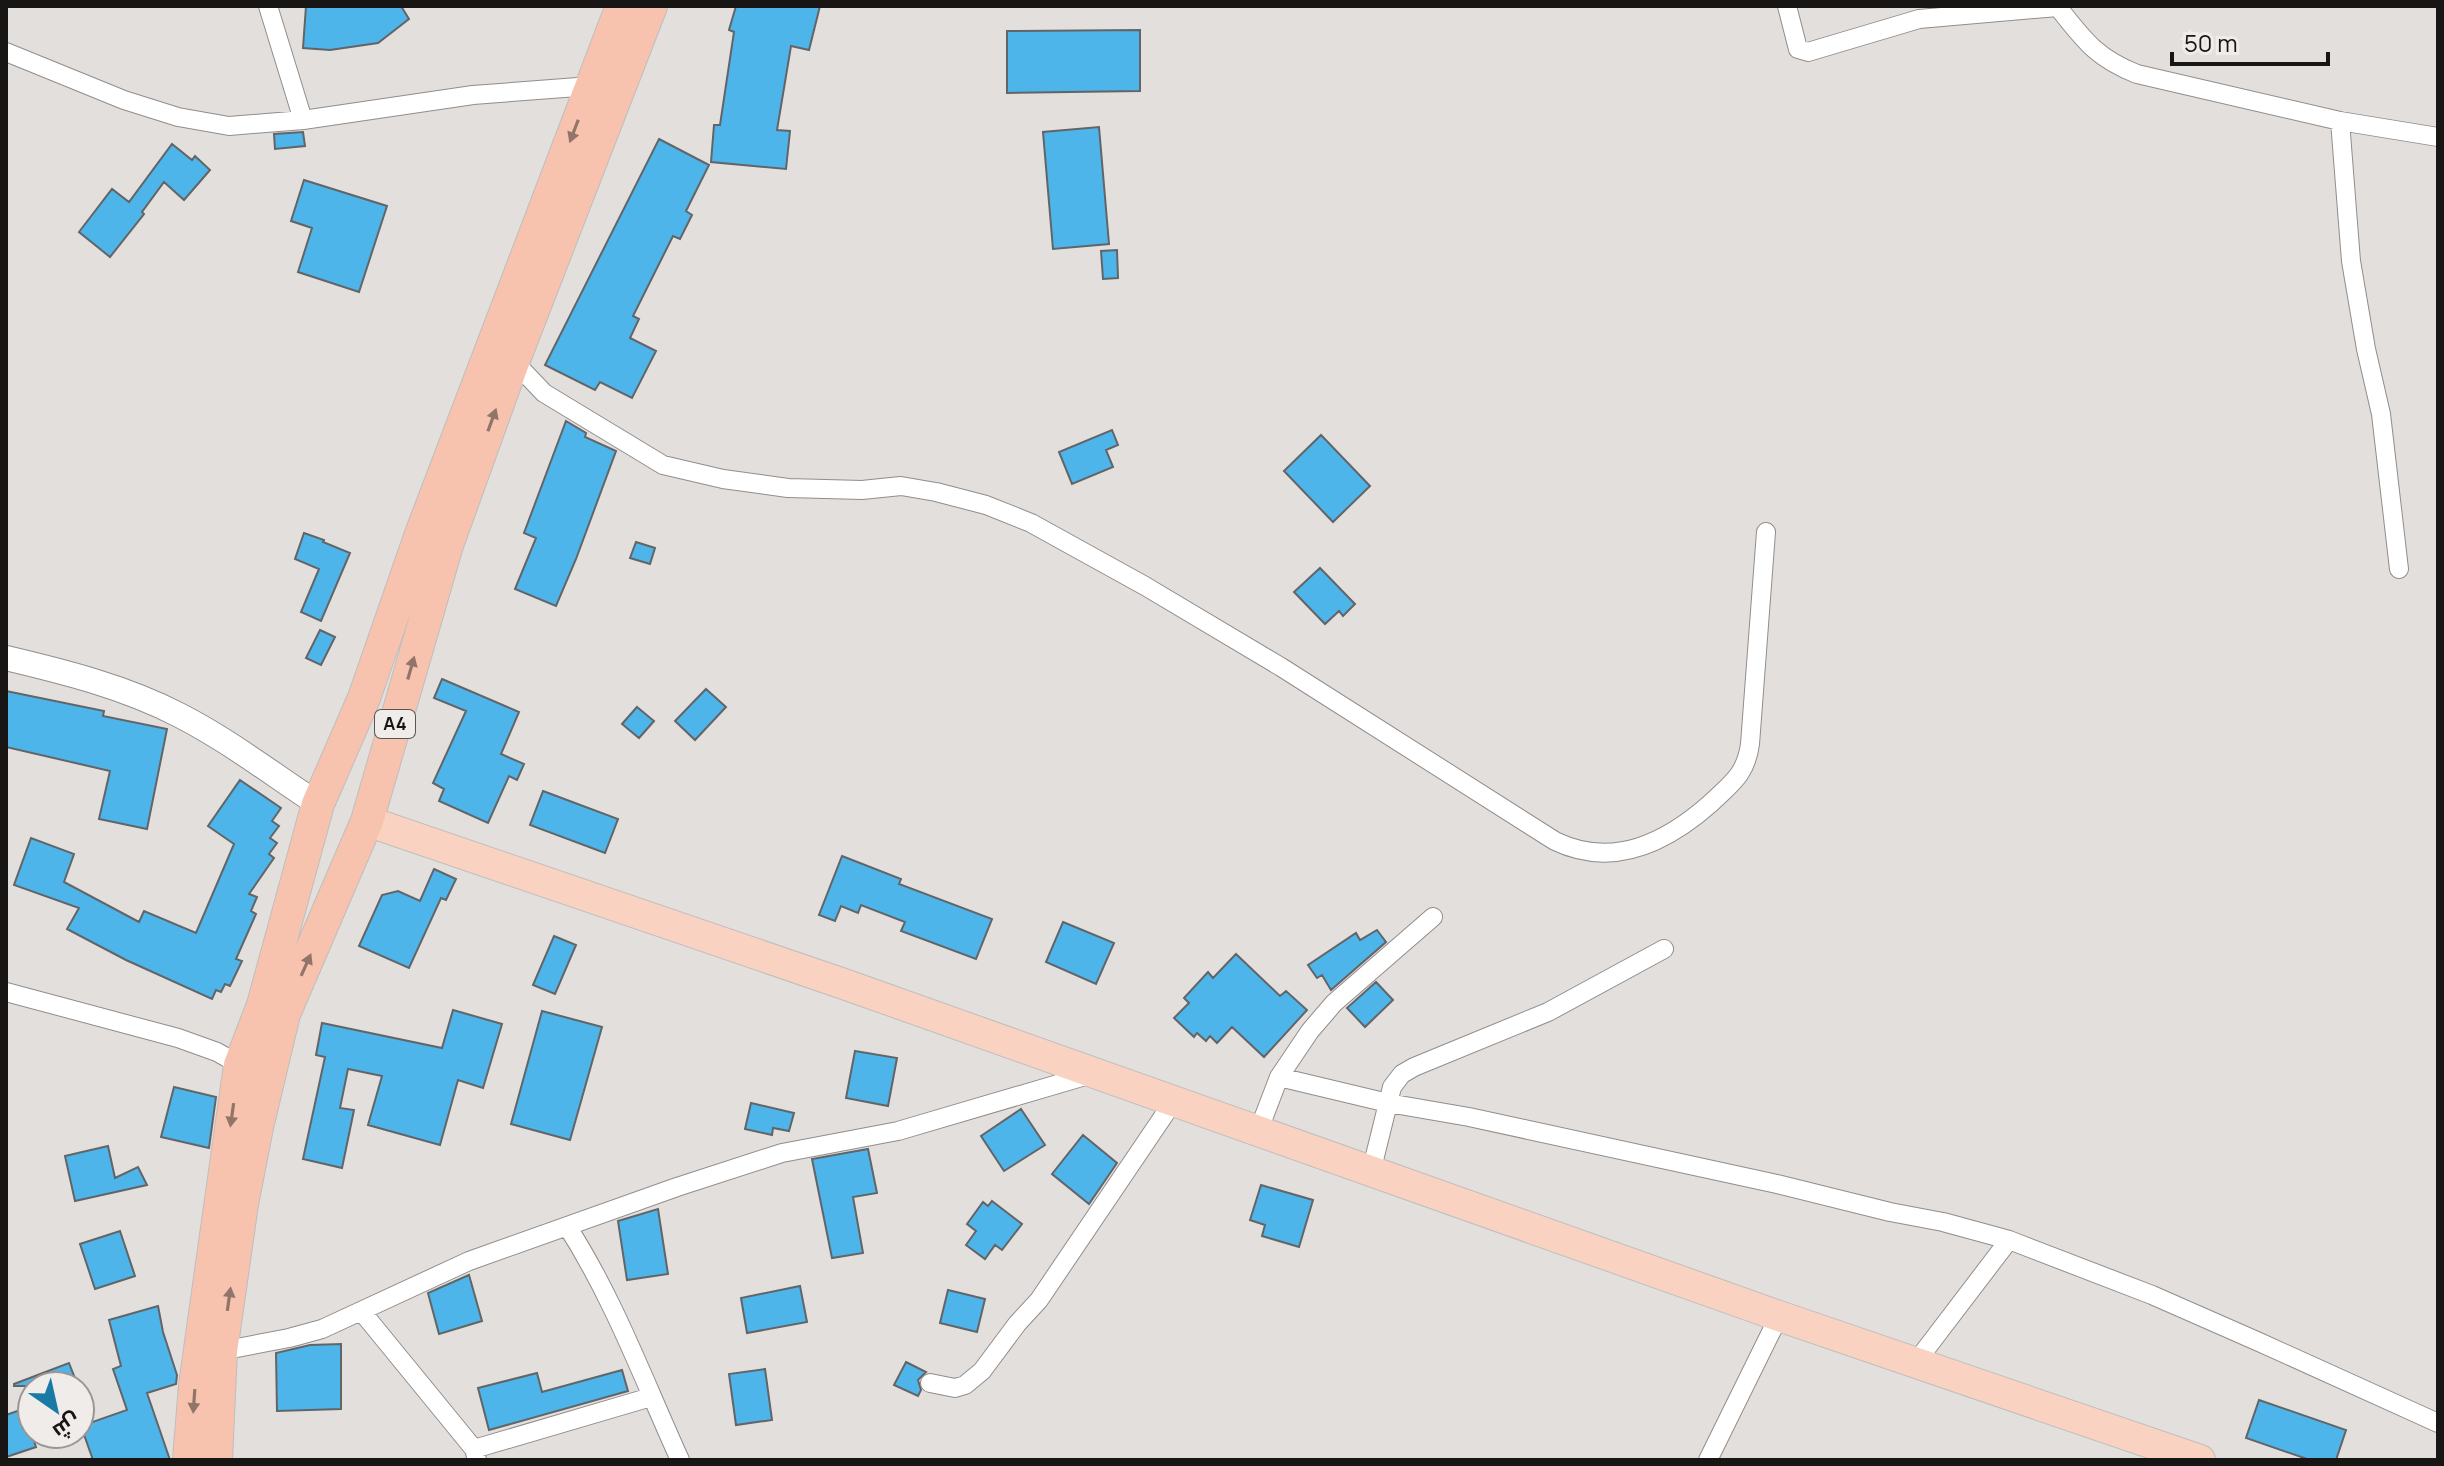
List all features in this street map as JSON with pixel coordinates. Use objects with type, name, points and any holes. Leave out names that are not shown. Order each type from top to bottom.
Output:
[{"type":"highway","name":"A4","points":[[216,1460],[221,1351],[242,1204],[274,1010],[304,855],[318,804],[434,540],[501,358],[591,86],[622,6]]},
{"type":"highway","name":"A4","points":[[501,358],[651,6]]},
{"type":"highway","name":"A4","points":[[189,1460],[195,1385],[240,1065],[274,1010],[346,870],[367,821],[385,757],[434,540]]},
{"type":"highway","points":[[346,741],[372,747],[385,757]]},
{"type":"highway","points":[[304,855],[346,870]]},
{"type":"main road","points":[[367,821],[841,983],[1779,1316],[2200,1460]]},
{"type":"street","points":[[268,6],[303,120]]},
{"type":"street","points":[[1787,6],[1798,49],[1804,52],[1919,19],[2058,6],[2090,47],[2116,66],[2137,74],[2340,121],[2438,137]]},
{"type":"street","points":[[6,52],[124,100],[202,122],[229,126],[303,120],[473,95],[591,86]]},
{"type":"street","points":[[2340,121],[2351,261],[2381,414],[2399,569]]},
{"type":"street","points":[[501,358],[544,393],[663,465],[723,479],[788,488],[862,490],[901,486],[986,505],[1031,523],[1281,667],[1555,841],[1591,853],[1646,846],[1668,835],[1707,806],[1743,770],[1749,752],[1766,532]]},
{"type":"street","points":[[6,658],[99,682],[180,716],[236,748],[318,804]]},
{"type":"street","points":[[1258,1132],[1279,1077],[1310,1031],[1334,1003],[1433,917]]},
{"type":"street","points":[[1371,1172],[1392,1087],[1409,1070],[1548,1012],[1664,949]]},
{"type":"street","points":[[6,992],[178,1038],[217,1052],[240,1065]]},
{"type":"street","points":[[221,1351],[322,1329],[469,1261],[782,1153],[898,1131],[1094,1074]]},
{"type":"street","points":[[1279,1077],[1388,1103],[1636,1152],[2009,1240],[2152,1295],[2438,1423]]},
{"type":"street","points":[[930,1383],[955,1388],[965,1385],[982,1371],[1039,1300],[1173,1102]]},
{"type":"street","points":[[567,1226],[612,1305],[680,1460]]},
{"type":"street","points":[[1916,1362],[2009,1240]]},
{"type":"street","points":[[362,1312],[476,1454],[651,1397]]},
{"type":"street","points":[[1708,1460],[1779,1316]]},
{"type":"building","points":[[306,6],[401,6],[409,19],[378,43],[330,50],[303,48]]},
{"type":"building","points":[[736,6],[820,6],[809,50],[791,46],[777,130],[790,131],[786,169],[711,162],[714,125],[720,125],[734,32],[729,30]]},
{"type":"building","points":[[1140,30],[1140,91],[1007,93],[1007,31]]},
{"type":"building","points":[[1099,127],[1109,244],[1053,249],[1043,132]]},
{"type":"building","points":[[303,132],[305,146],[275,149],[274,134]]},
{"type":"building","points":[[659,139],[709,165],[686,211],[692,215],[680,239],[673,236],[633,316],[639,319],[630,338],[656,351],[632,398],[600,382],[595,390],[545,365]]},
{"type":"building","points":[[172,144],[192,160],[195,156],[210,170],[184,200],[164,182],[142,212],[144,214],[110,257],[79,232],[112,189],[129,202]]},
{"type":"building","points":[[304,180],[387,206],[359,292],[298,272],[312,228],[291,221]]},
{"type":"building","points":[[1117,250],[1118,278],[1103,279],[1101,251]]},
{"type":"building","points":[[566,421],[586,433],[585,437],[616,451],[556,606],[515,589],[536,538],[524,533]]},
{"type":"building","points":[[1112,430],[1118,445],[1106,450],[1113,467],[1072,484],[1059,452]]},
{"type":"building","points":[[1321,435],[1370,486],[1333,522],[1284,471]]},
{"type":"building","points":[[304,533],[350,553],[321,621],[301,612],[319,569],[295,559]]},
{"type":"building","points":[[636,542],[655,548],[650,564],[630,558]]},
{"type":"building","points":[[1320,568],[1355,604],[1343,616],[1339,611],[1325,624],[1294,592]]},
{"type":"building","points":[[320,630],[335,637],[321,665],[306,658]]},
{"type":"building","points":[[442,679],[519,712],[501,754],[524,764],[517,780],[509,776],[488,823],[439,801],[444,789],[433,783],[466,711],[434,698]]},
{"type":"building","points":[[706,689],[726,707],[695,740],[675,721]]},
{"type":"building","points":[[6,691],[104,711],[103,716],[167,729],[147,829],[99,819],[110,771],[6,747]]},
{"type":"building","points":[[637,707],[654,721],[639,738],[622,724]]},
{"type":"building","points":[[240,780],[281,808],[272,821],[279,826],[270,838],[277,843],[269,854],[274,858],[249,894],[257,897],[251,911],[256,914],[236,959],[242,961],[230,986],[225,984],[221,992],[216,990],[212,999],[67,929],[79,908],[14,885],[31,838],[74,854],[64,882],[139,922],[144,911],[196,933],[234,844],[208,826]]},
{"type":"building","points":[[543,791],[618,819],[605,853],[530,825]]},
{"type":"building","points":[[842,856],[901,879],[899,884],[992,919],[976,959],[901,931],[905,922],[861,905],[858,913],[841,906],[835,921],[819,915]]},
{"type":"building","points":[[434,869],[456,879],[446,900],[441,898],[409,968],[359,946],[382,895],[398,891],[420,901]]},
{"type":"building","points":[[1063,922],[1114,943],[1096,984],[1046,962]]},
{"type":"building","points":[[1377,930],[1386,942],[1331,990],[1322,975],[1317,978],[1308,965],[1356,933],[1360,940]]},
{"type":"building","points":[[554,936],[576,945],[555,994],[533,985]]},
{"type":"building","points":[[1236,954],[1280,996],[1286,991],[1307,1010],[1264,1057],[1232,1027],[1217,1043],[1210,1036],[1206,1041],[1197,1033],[1194,1037],[1174,1018],[1189,1003],[1184,998],[1208,972],[1213,978]]},
{"type":"building","points":[[1376,982],[1393,1000],[1365,1027],[1347,1008]]},
{"type":"building","points":[[453,1010],[502,1024],[483,1088],[458,1080],[440,1145],[368,1125],[382,1076],[348,1069],[340,1108],[354,1110],[342,1168],[303,1159],[325,1057],[316,1055],[322,1023],[442,1048]]},
{"type":"building","points":[[542,1011],[602,1027],[570,1140],[511,1124]]},
{"type":"building","points":[[855,1051],[897,1058],[888,1106],[846,1098]]},
{"type":"building","points":[[174,1087],[216,1097],[209,1148],[161,1137]]},
{"type":"building","points":[[751,1103],[794,1113],[789,1131],[773,1128],[772,1135],[745,1129]]},
{"type":"building","points":[[1021,1109],[1045,1145],[1004,1171],[981,1136]]},
{"type":"building","points":[[1083,1135],[1117,1163],[1089,1204],[1052,1174]]},
{"type":"building","points":[[108,1146],[115,1178],[138,1167],[147,1185],[75,1201],[65,1156]]},
{"type":"building","points":[[868,1149],[877,1193],[853,1197],[863,1253],[832,1258],[812,1159]]},
{"type":"building","points":[[1261,1185],[1313,1200],[1299,1247],[1262,1236],[1265,1225],[1250,1220]]},
{"type":"building","points":[[992,1201],[1022,1224],[1002,1250],[995,1245],[985,1259],[966,1245],[976,1231],[967,1224],[983,1202],[988,1206]]},
{"type":"building","points":[[658,1209],[668,1274],[627,1280],[618,1221]]},
{"type":"building","points":[[120,1231],[135,1276],[95,1289],[80,1244]]},
{"type":"building","points":[[469,1275],[482,1321],[439,1334],[428,1293]]},
{"type":"building","points":[[800,1286],[807,1322],[747,1333],[741,1298]]},
{"type":"building","points":[[948,1290],[985,1299],[977,1332],[940,1323]]},
{"type":"building","points":[[158,1306],[177,1375],[176,1384],[147,1393],[170,1460],[93,1460],[89,1450],[96,1450],[96,1421],[127,1410],[113,1369],[121,1366],[109,1320]]},
{"type":"building","points":[[341,1344],[341,1409],[277,1411],[276,1353],[310,1345]]},
{"type":"building","points":[[906,1362],[926,1372],[918,1380],[921,1390],[918,1396],[894,1385]]},
{"type":"building","points":[[69,1363],[72,1370],[51,1370]]},
{"type":"building","points":[[765,1369],[772,1420],[736,1425],[729,1374]]},
{"type":"building","points":[[622,1370],[628,1391],[489,1430],[478,1388],[537,1373],[542,1392]]},
{"type":"building","points":[[2259,1400],[2346,1430],[2336,1460],[2310,1460],[2246,1438]]},
{"type":"building","points":[[16,1411],[16,1450],[27,1450],[6,1457],[6,1415]]}]
